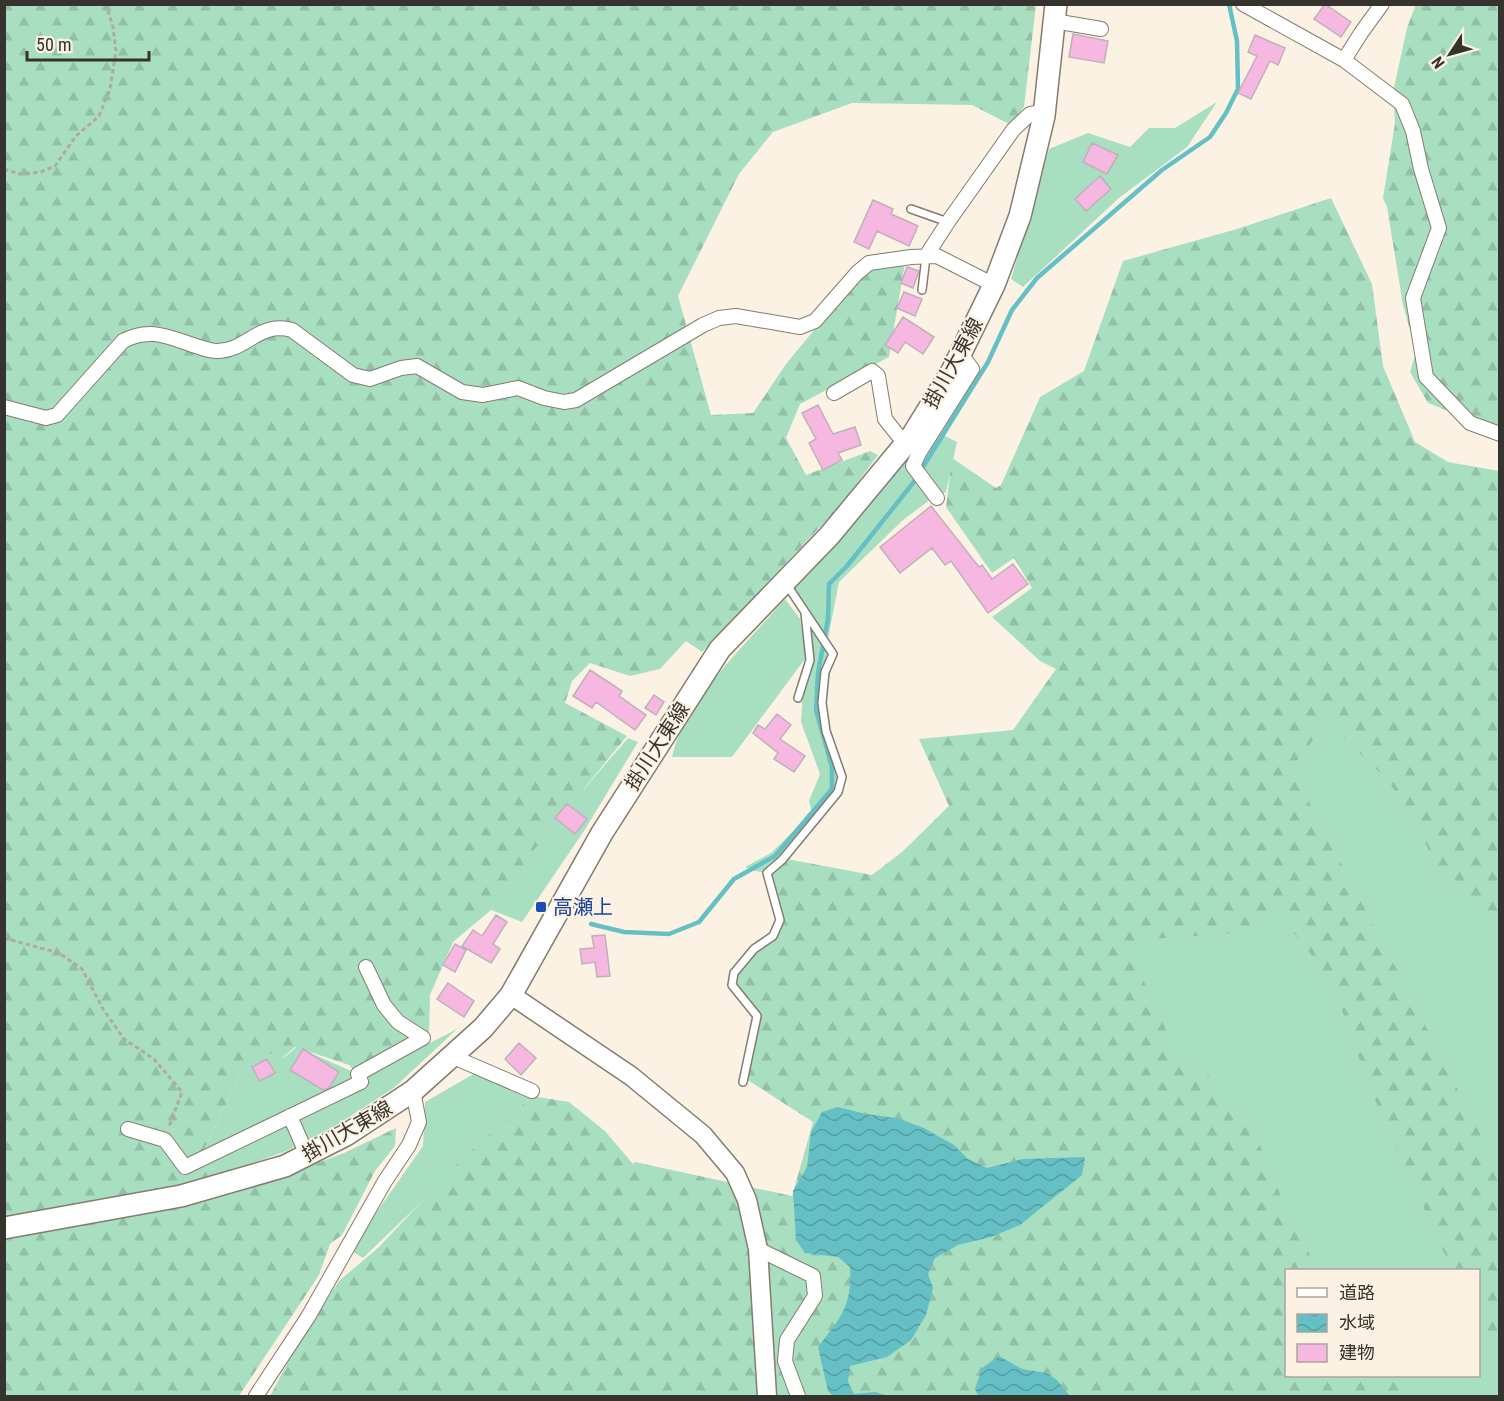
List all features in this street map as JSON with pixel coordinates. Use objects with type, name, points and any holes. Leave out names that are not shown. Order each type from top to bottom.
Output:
[{"type":"main road","name":"掛川大東線","points":[[4,1228],[181,1196],[285,1166],[346,1135],[413,1091],[483,1028],[511,995],[602,833],[720,649],[829,536],[905,444],[952,371],[994,285],[1020,216],[1044,111],[1055,13]]},
{"type":"street","points":[[1243,4],[1344,60],[1402,104],[1413,131],[1421,169],[1439,228],[1413,298],[1426,377],[1470,423],[1500,434]]},
{"type":"street","points":[[1344,60],[1360,33],[1382,4]]},
{"type":"street","points":[[1055,13],[1101,29]]},
{"type":"street","points":[[927,256],[948,222],[1013,130],[1030,114],[1044,111]]},
{"type":"street","points":[[4,407],[46,418],[57,416],[123,341],[136,334],[153,333],[217,351],[233,348],[265,330],[280,327],[292,330],[353,375],[370,379],[401,368],[417,366],[462,392],[483,395],[518,388],[544,398],[564,402],[576,400],[703,325],[720,318],[736,316],[800,327],[815,321],[857,273],[869,263],[937,256],[994,285]]},
{"type":"street","points":[[937,498],[918,472],[919,453],[972,369],[961,354]]},
{"type":"street","points":[[834,393],[872,371],[878,376],[885,419],[905,444]]},
{"type":"street","points":[[128,1129],[165,1140],[185,1167],[361,1082],[358,1074],[423,1038],[398,1022],[384,1005],[366,967]]},
{"type":"street","points":[[511,995],[631,1076],[703,1135],[735,1173],[747,1200],[758,1249],[767,1396]]},
{"type":"street","points":[[451,1056],[532,1091]]},
{"type":"street","points":[[256,1396],[308,1317],[385,1181],[409,1145],[419,1122],[413,1091]]},
{"type":"street","points":[[290,1116],[307,1155]]},
{"type":"street","points":[[758,1249],[813,1276],[815,1296],[787,1340],[785,1361],[798,1396]]},
{"type":"lane","points":[[911,209],[948,222]]},
{"type":"lane","points":[[922,290],[927,256]]},
{"type":"lane","points":[[743,1082],[757,1016],[732,985],[734,973],[754,949],[773,936],[780,920],[767,873],[782,860],[838,792],[842,777],[826,731],[822,703],[825,672],[833,654],[785,581]]},
{"type":"lane","points":[[798,698],[810,660],[805,611]]},
{"type":"path","points":[[4,169],[20,174],[41,172],[55,166],[76,136],[99,116],[110,89],[116,51],[113,27],[106,4]]},
{"type":"path","points":[[4,938],[59,953],[82,969],[103,1009],[124,1039],[154,1059],[182,1092],[165,1140]]},
{"type":"green space","points":[[1416,4],[1499,5],[1499,431],[1428,403],[1410,372],[1416,352],[1403,305],[1387,207],[1383,198],[1395,123],[1393,92],[1407,28]]},
{"type":"green space","points":[[5,5],[1036,5],[1024,107],[1011,125],[972,105],[852,103],[773,132],[739,174],[678,296],[711,415],[753,413],[786,364],[868,265],[905,263],[889,357],[800,404],[786,438],[806,475],[870,451],[878,455],[840,506],[702,652],[686,641],[660,669],[630,676],[590,663],[572,681],[565,703],[627,736],[582,791],[565,794],[547,832],[491,910],[453,942],[430,995],[429,1032],[419,1041],[358,1074],[349,1065],[295,1047],[281,1059],[272,1053],[241,1073],[199,1160],[236,1187],[277,1178],[344,1153],[396,1128],[395,1146],[375,1171],[342,1235],[330,1244],[319,1275],[239,1396],[5,1396]]},
{"type":"green space","points":[[1217,102],[1187,147],[1119,198],[1023,287],[1011,279],[1049,149],[1088,133],[1130,147],[1149,128],[1175,128]]},
{"type":"green space","points":[[1331,198],[1372,284],[1383,366],[1415,442],[1448,462],[1499,471],[1499,933],[1447,881],[1388,780],[1327,722],[1291,768],[1499,1171],[1499,1359],[1480,1324],[1480,1269],[1452,1269],[1371,1091],[1331,980],[1276,910],[1236,933],[1137,940],[1141,975],[1173,1045],[1214,1079],[1250,1122],[1286,1208],[1317,1269],[1285,1269],[1285,1377],[1406,1377],[1414,1396],[270,1396],[296,1347],[339,1281],[379,1247],[458,1163],[532,1096],[569,1102],[605,1131],[633,1164],[635,1162],[792,1196],[813,1122],[740,1075],[753,1038],[757,1016],[732,985],[741,965],[772,935],[777,927],[778,910],[765,874],[782,860],[787,859],[872,875],[902,852],[949,806],[919,739],[1013,730],[1056,669],[1040,661],[992,617],[1032,588],[1014,558],[992,573],[946,507],[952,458],[996,488],[1001,485],[1040,397],[1084,371],[1123,261],[1237,229]]},
{"type":"green space","points":[[933,430],[957,442],[946,492],[935,496],[903,520],[839,582],[828,639],[826,639],[788,587]]},
{"type":"green space","points":[[785,599],[800,619],[805,647],[804,610],[834,655],[823,708],[845,776],[784,858],[767,873],[745,867],[771,853],[812,813],[809,801],[820,774],[801,722],[805,659],[732,757],[672,757],[679,736],[703,694],[736,653]]},
{"type":"green space","points":[[1319,688],[1499,806],[1499,1396],[1322,1396],[1309,1377],[1480,1377],[1480,1269],[1285,1269],[1084,934]]},
{"type":"green space","points":[[628,738],[638,742],[584,831],[522,922],[491,910],[565,794],[584,789]]},
{"type":"green space","points":[[457,1029],[395,1087],[337,1125],[284,1152],[219,1175],[199,1160],[241,1073],[271,1050],[283,1058],[297,1047],[358,1074],[362,1078]]},
{"type":"green space","points":[[477,1072],[532,1096],[363,1258],[350,1250],[423,1146],[425,1102]]},
{"type":"water","points":[[838,1107],[897,1118],[924,1128],[954,1145],[968,1159],[987,1168],[1023,1159],[1085,1157],[1082,1175],[1020,1225],[991,1237],[958,1245],[935,1258],[928,1274],[933,1288],[926,1315],[911,1340],[887,1357],[850,1366],[848,1382],[854,1394],[875,1392],[889,1396],[833,1396],[828,1391],[818,1347],[839,1319],[847,1302],[850,1267],[838,1257],[805,1253],[796,1240],[793,1191],[807,1167],[811,1132],[822,1112]]},
{"type":"water","points":[[999,1356],[1022,1369],[1046,1373],[1057,1380],[1070,1396],[978,1396],[975,1389],[982,1368]]},
{"type":"building","points":[[1325,4],[1351,22],[1341,37],[1314,19]]},
{"type":"building","points":[[1073,34],[1108,41],[1104,63],[1069,57]]},
{"type":"building","points":[[1255,35],[1285,48],[1278,65],[1270,61],[1251,99],[1238,93],[1257,56],[1248,52]]},
{"type":"building","points":[[1092,143],[1118,155],[1107,174],[1083,162]]},
{"type":"building","points":[[1100,176],[1111,189],[1086,211],[1075,199]]},
{"type":"building","points":[[873,200],[893,209],[891,214],[918,226],[909,246],[877,231],[869,249],[854,242]]},
{"type":"building","points":[[907,267],[919,271],[913,288],[901,283]]},
{"type":"building","points":[[904,292],[922,299],[915,316],[897,308]]},
{"type":"building","points":[[903,317],[934,337],[923,354],[905,342],[898,353],[885,345]]},
{"type":"building","points":[[818,405],[833,434],[855,427],[861,445],[838,453],[842,460],[823,470],[809,443],[816,439],[802,413]]},
{"type":"building","points":[[931,506],[979,567],[982,565],[992,579],[1013,564],[1028,584],[988,613],[951,561],[945,565],[932,548],[900,573],[880,547]]},
{"type":"building","points":[[590,670],[622,691],[619,696],[646,715],[635,730],[596,702],[592,708],[573,696]]},
{"type":"building","points":[[654,695],[664,702],[656,715],[645,708]]},
{"type":"building","points":[[777,714],[791,725],[780,739],[805,756],[794,772],[774,759],[778,753],[753,733],[758,725],[765,729]]},
{"type":"building","points":[[567,804],[587,819],[575,834],[555,818]]},
{"type":"building","points":[[496,915],[507,922],[493,944],[500,949],[491,963],[462,946],[473,930],[482,936]]},
{"type":"building","points":[[605,935],[610,976],[597,977],[595,962],[582,964],[580,949],[594,948],[592,936]]},
{"type":"building","points":[[455,944],[466,950],[455,972],[443,965]]},
{"type":"building","points":[[448,983],[474,1001],[464,1017],[437,999]]},
{"type":"building","points":[[519,1043],[536,1058],[521,1075],[505,1059]]},
{"type":"building","points":[[303,1049],[339,1072],[329,1088],[323,1090],[290,1070]]},
{"type":"building","points":[[267,1059],[275,1073],[260,1081],[252,1067]]},
{"type":"waterway","points":[[591,924],[624,932],[669,934],[699,922],[734,879],[775,856],[832,789],[832,767],[816,710],[818,673],[828,619],[829,584],[847,566],[913,483],[988,362],[1012,310],[1037,278],[1162,170],[1210,137],[1238,89],[1237,41],[1229,4]]},
{"type":"place","name":"高瀬上","points":[[541,907]]}]
